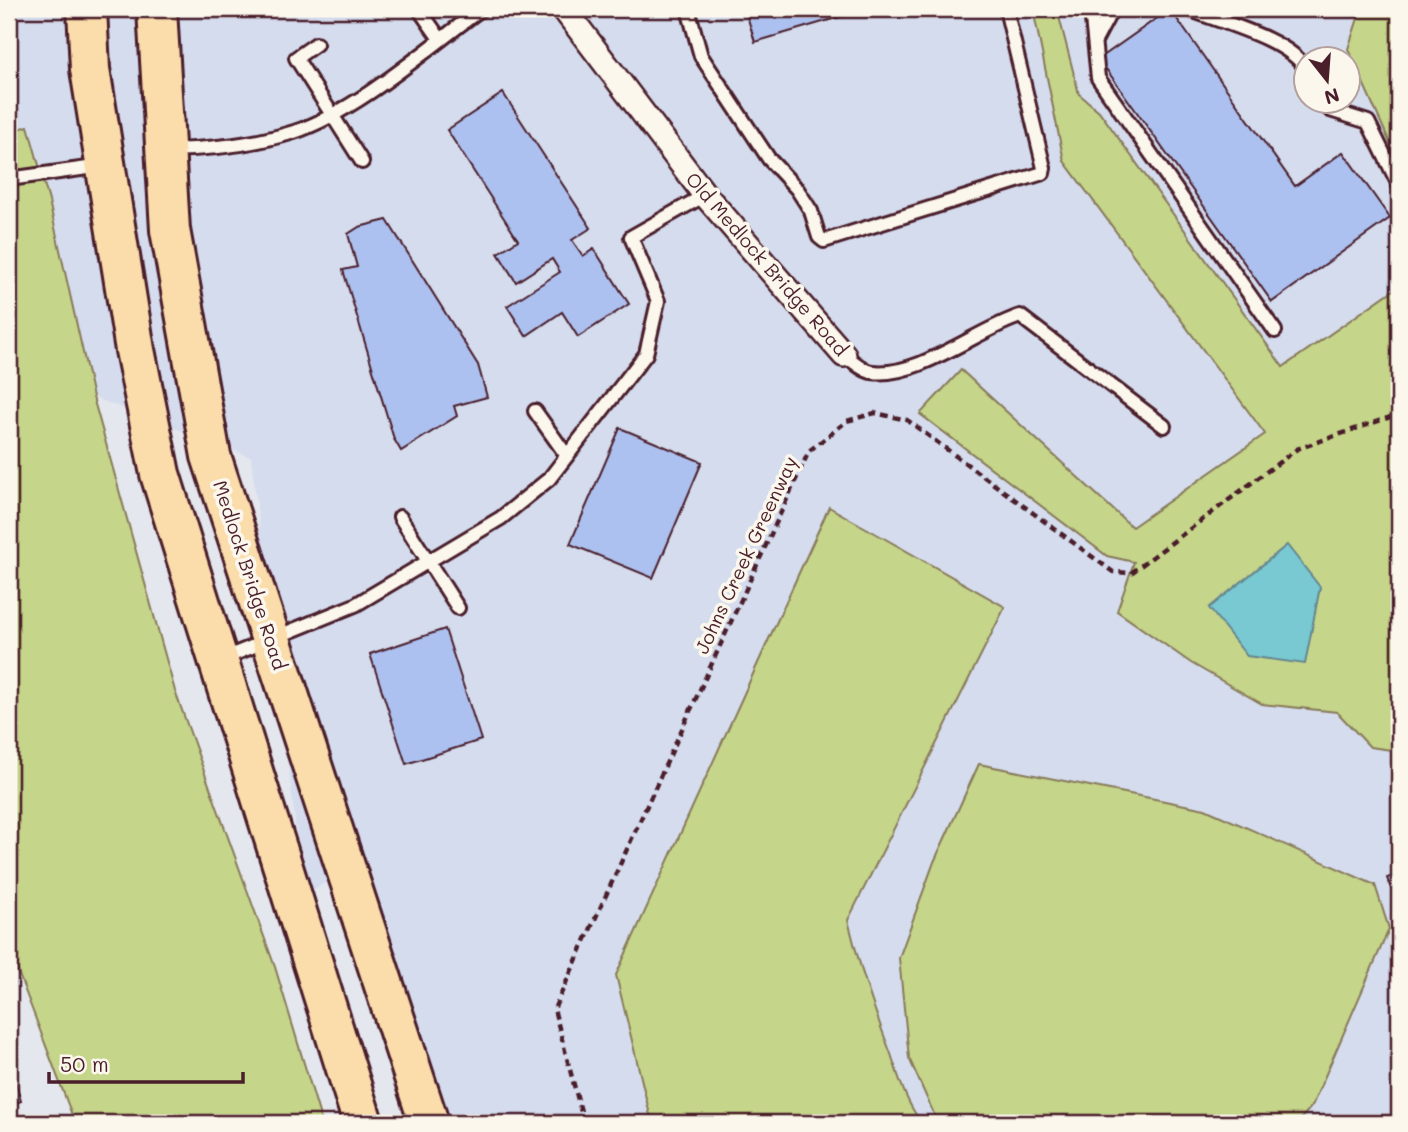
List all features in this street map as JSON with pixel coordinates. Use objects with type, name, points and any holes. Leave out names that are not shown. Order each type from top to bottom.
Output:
[{"type":"highway","points":[[87,9],[90,69],[135,350],[160,474],[363,1123]]},
{"type":"highway","name":"Medlock Bridge Road","points":[[157,9],[170,230],[211,456],[429,1123]]},
{"type":"street","name":"Old Medlock Bridge Road","points":[[564,9],[705,195],[844,355]]},
{"type":"lane","points":[[419,9],[440,39]]},
{"type":"lane","points":[[166,150],[222,148],[295,132],[350,104],[481,9]]},
{"type":"lane","points":[[688,9],[701,56],[769,159],[797,189],[811,211],[819,237],[824,241],[1043,173],[1043,163],[1006,9]]},
{"type":"lane","points":[[1090,9],[1098,78],[1275,331]]},
{"type":"lane","points":[[1094,41],[1112,9]]},
{"type":"lane","points":[[1188,9],[1279,44],[1292,54]]},
{"type":"lane","points":[[316,44],[296,58],[329,115],[362,162]]},
{"type":"lane","points":[[1349,116],[1368,122],[1399,185]]},
{"type":"lane","points":[[9,179],[106,165]]},
{"type":"lane","points":[[218,660],[355,605],[501,518],[549,479],[646,354],[658,301],[631,237],[705,195]]},
{"type":"lane","name":"Old Medlock Bridge Road","points":[[844,355],[871,372],[904,369],[995,324],[1020,316],[1164,426]]},
{"type":"lane","points":[[535,411],[567,456]]},
{"type":"lane","points":[[400,517],[458,608]]},
{"type":"path","name":"Johns Creek Greenway","points":[[584,1123],[554,1009],[809,451],[847,421],[875,413],[907,420],[1113,572],[1131,573],[1297,449],[1399,414]]},
{"type":"shaded area","points":[[9,9],[1033,9],[1064,161],[1265,434],[1132,527],[961,371],[1262,704],[1337,712],[1370,747],[1399,751],[1399,1123],[422,1123],[351,868],[304,895],[251,457],[93,397],[49,201],[28,127],[9,132]]},
{"type":"shaded area","points":[[1057,9],[1361,9],[1349,46],[1292,46],[1292,116],[1362,116],[1362,80],[1399,163],[1399,286],[1283,367],[1099,111],[1079,94]]},
{"type":"green space","points":[[1033,9],[1057,9],[1079,94],[1099,111],[1283,367],[1399,286],[1399,751],[1370,747],[1337,712],[1262,704],[1191,663],[1117,611],[1134,562],[1107,556],[920,414],[961,370],[1132,527],[1265,434],[1064,161]]},
{"type":"green space","points":[[1361,9],[1399,9],[1399,163],[1362,80],[1362,46],[1349,46]]},
{"type":"green space","points":[[28,126],[49,201],[93,397],[175,691],[275,967],[322,1123],[75,1123],[9,948],[9,132]]},
{"type":"green space","points":[[829,507],[1005,607],[848,920],[867,988],[900,1081],[922,1123],[652,1123],[616,975]]},
{"type":"green space","points":[[979,764],[1205,809],[1375,885],[1389,929],[1312,1106],[1297,1123],[938,1123],[909,1058],[899,958],[934,862]]},
{"type":"water","points":[[1287,545],[1320,587],[1305,664],[1247,656],[1209,608]]},
{"type":"building","points":[[745,9],[867,9],[755,42]]},
{"type":"building","points":[[1170,9],[1295,186],[1343,152],[1390,218],[1272,302],[1099,59]]},
{"type":"building","points":[[503,93],[591,228],[572,240],[583,256],[594,249],[629,304],[578,337],[562,312],[526,336],[507,306],[560,272],[552,259],[516,282],[498,253],[518,240],[447,130]]},
{"type":"building","points":[[387,220],[478,365],[487,397],[454,406],[457,416],[401,451],[394,439],[343,270],[357,267],[348,234],[359,227]]},
{"type":"building","points":[[620,428],[702,462],[653,578],[570,544]]},
{"type":"building","points":[[445,629],[481,740],[406,764],[370,654]]},
{"type":"building","points":[[1399,874],[1399,911],[1393,893],[1397,891],[1395,886],[1391,888],[1387,878]]},
{"type":"building","points":[[14,1076],[21,1101],[9,1105],[9,1077]]}]
